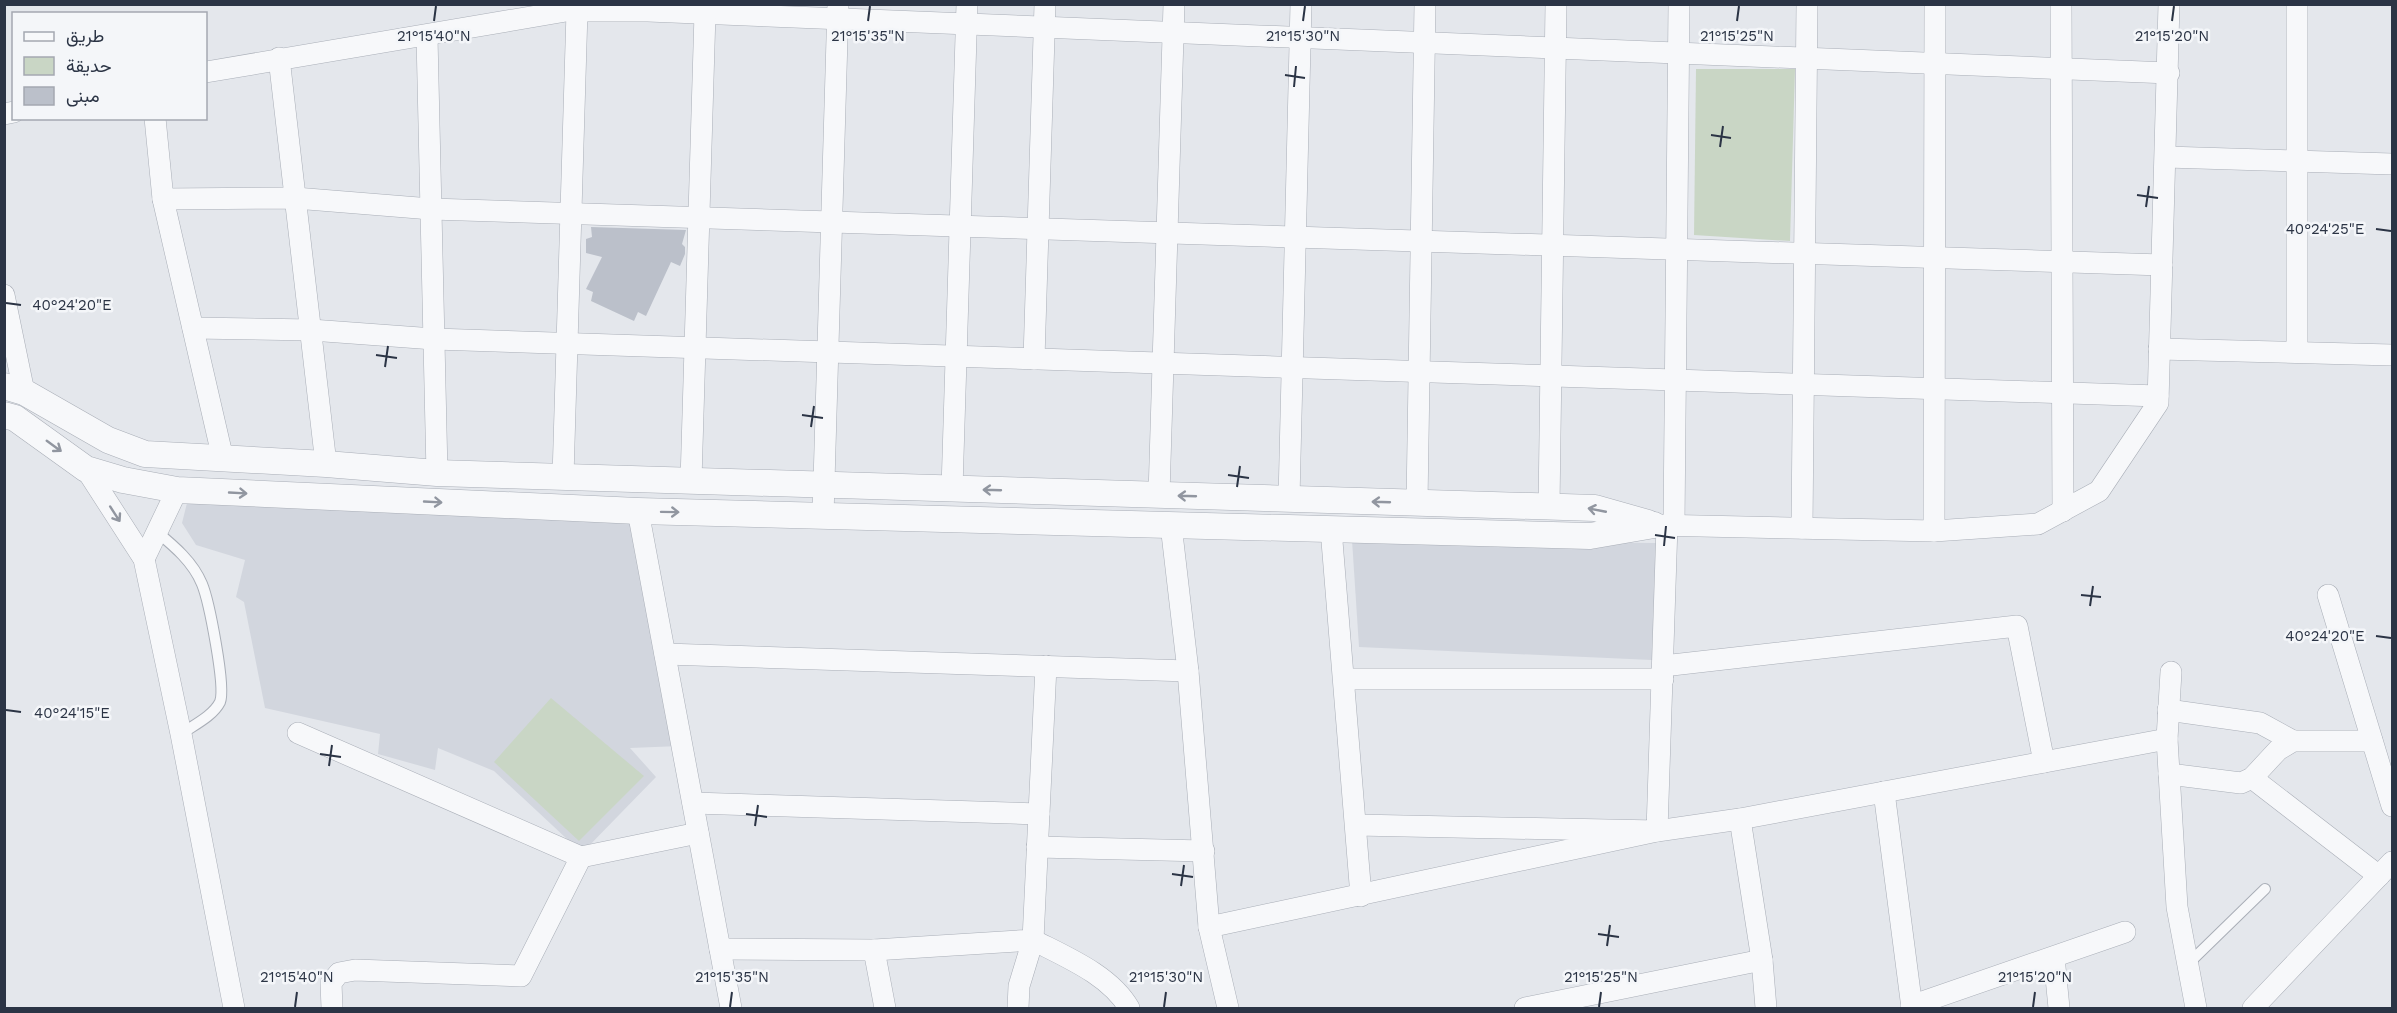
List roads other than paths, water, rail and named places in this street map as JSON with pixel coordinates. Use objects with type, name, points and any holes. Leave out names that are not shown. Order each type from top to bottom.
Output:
[{"type":"street","points":[[1034,359],[1045,4]]},
{"type":"street","points":[[1159,495],[1174,4]]},
{"type":"street","points":[[1289,499],[1301,4]]},
{"type":"street","points":[[1417,503],[1425,4]]},
{"type":"street","points":[[1549,507],[1556,4]]},
{"type":"street","points":[[1656,831],[1663,673],[1665,525],[1675,380],[1679,4]]},
{"type":"street","points":[[1802,528],[1807,4]]},
{"type":"street","points":[[1934,531],[1935,4]]},
{"type":"street","points":[[2061,4],[2063,511]]},
{"type":"street","points":[[4,415],[15,418],[86,469],[123,480],[177,490],[638,511],[1590,536],[1665,525],[1934,531],[2038,524],[2099,491],[2157,403],[2169,73],[2169,4]]},
{"type":"street","points":[[2297,4],[2297,352]]},
{"type":"street","points":[[207,72],[279,58],[427,37],[569,9],[648,8],[705,13],[838,11],[966,14],[1044,26],[2169,73]]},
{"type":"street","points":[[563,477],[571,213],[569,9]]},
{"type":"street","points":[[823,516],[838,11]]},
{"type":"street","points":[[691,481],[705,13]]},
{"type":"street","points":[[952,489],[966,14]]},
{"type":"street","points":[[427,37],[437,473]]},
{"type":"street","points":[[279,58],[326,464]]},
{"type":"street","points":[[155,120],[163,199],[223,459]]},
{"type":"street","points":[[2166,157],[2392,164]]},
{"type":"street","points":[[163,199],[295,198],[431,209],[1295,237],[1422,239],[2162,265]]},
{"type":"street","points":[[4,295],[11,386],[108,440],[145,454],[437,473],[1595,508],[1665,525]]},
{"type":"street","points":[[193,328],[311,330],[434,339],[567,344],[2157,396]]},
{"type":"street","points":[[2159,349],[2392,355]]},
{"type":"street","points":[[86,469],[144,559],[181,734],[234,1008]]},
{"type":"street","points":[[144,559],[177,490]]},
{"type":"street","points":[[638,511],[731,1008]]},
{"type":"street","points":[[1171,525],[1188,671],[1209,927],[1228,1008]]},
{"type":"street","points":[[1331,529],[1362,896]]},
{"type":"street","points":[[2328,595],[2392,806]]},
{"type":"street","points":[[1344,679],[1663,673],[2017,626],[2044,762]]},
{"type":"street","points":[[665,654],[1188,671]]},
{"type":"street","points":[[1018,1008],[1019,986],[1033,940],[1046,666]]},
{"type":"street","points":[[2171,672],[2167,739],[2177,907],[2196,1008]]},
{"type":"street","points":[[2168,710],[2260,723],[2293,741],[2372,741]]},
{"type":"street","points":[[298,733],[581,857],[698,833]]},
{"type":"street","points":[[1209,927],[1362,896],[1656,831],[1740,819],[2167,739]]},
{"type":"street","points":[[2169,774],[2241,783],[2252,778],[2278,750],[2293,741]]},
{"type":"street","points":[[2252,778],[2386,869],[2253,1008]]},
{"type":"street","points":[[1884,792],[1911,1007],[2125,932]]},
{"type":"street","points":[[693,803],[1039,814]]},
{"type":"street","points":[[1740,819],[1762,960],[1766,1008]]},
{"type":"street","points":[[1356,825],[1656,831]]},
{"type":"street","points":[[1037,848],[1204,851]]},
{"type":"street","points":[[332,1008],[332,984],[339,973],[355,970],[521,976],[581,857]]},
{"type":"street","points":[[720,949],[874,950],[1033,940],[1089,969],[1122,1006]]},
{"type":"street","points":[[874,950],[885,1008]]},
{"type":"street","points":[[2054,957],[2059,1008]]},
{"type":"street","points":[[1528,1008],[1762,960]]},
{"type":"lane","points":[[157,532],[178,550],[202,584],[223,682],[220,700],[214,710],[181,734]]},
{"type":"lane","points":[[2188,964],[2265,889]]}]
